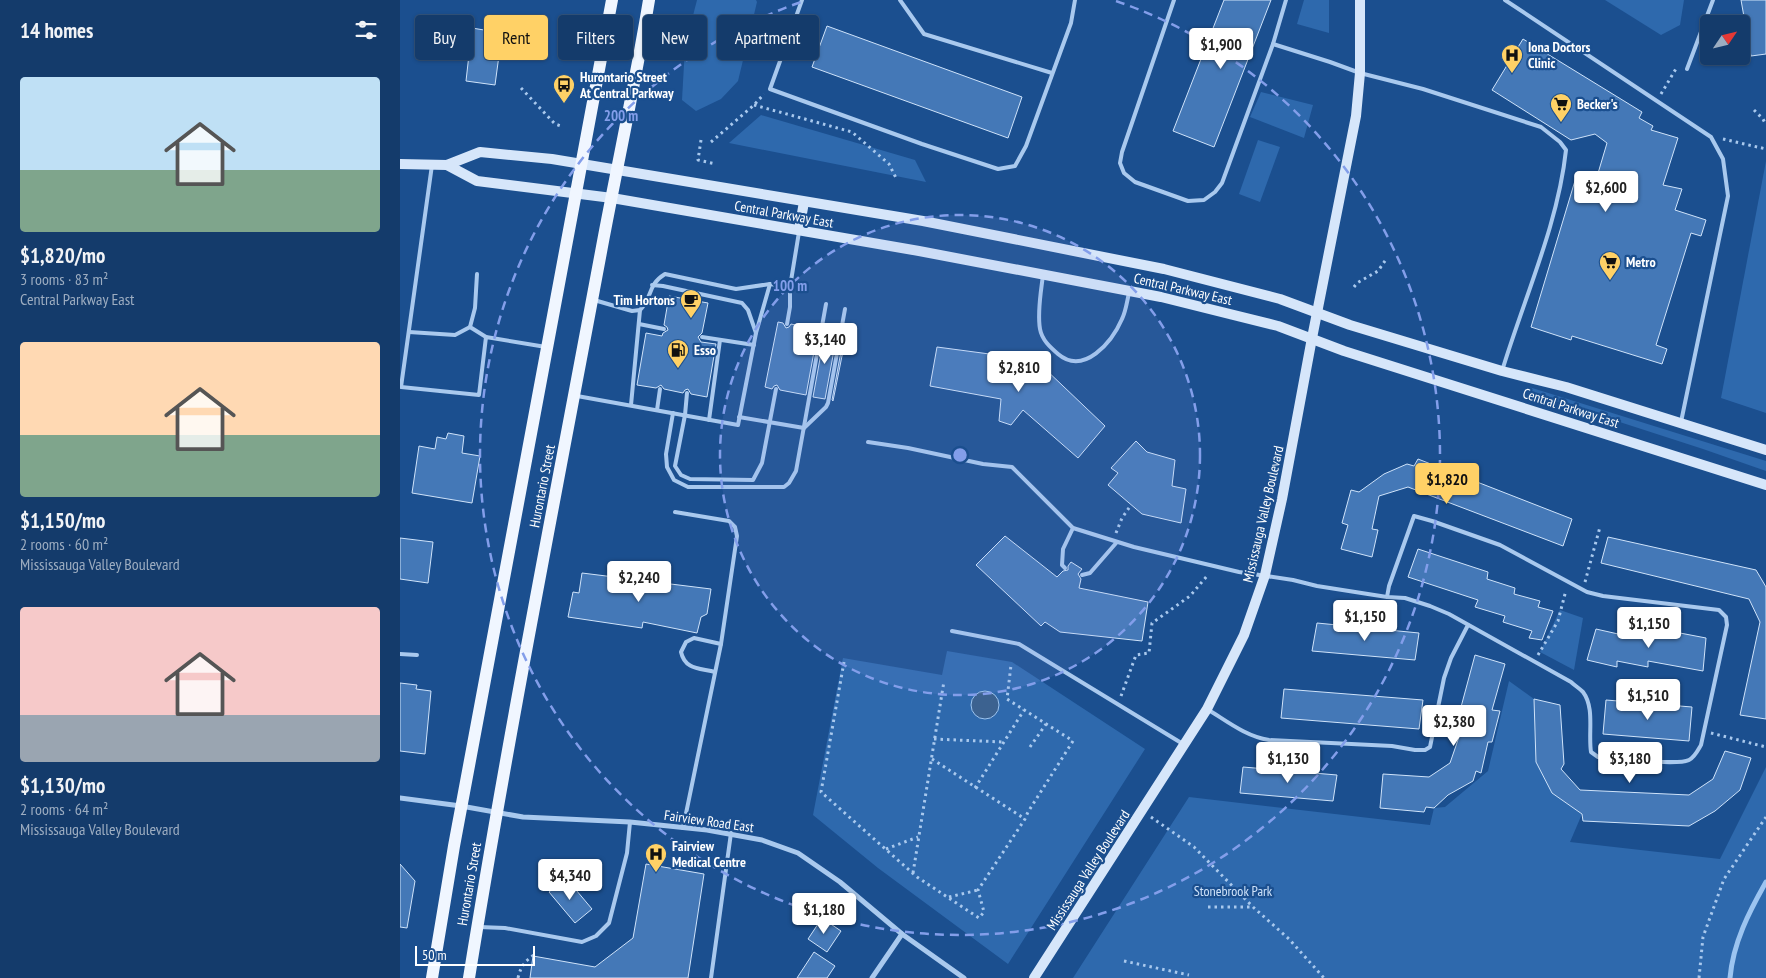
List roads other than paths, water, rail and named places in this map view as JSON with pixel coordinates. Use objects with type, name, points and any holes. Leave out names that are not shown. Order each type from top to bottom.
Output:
[{"type":"main road","name":"Hurontario Street","points":[[432,978],[461,806],[612,0]]},
{"type":"main road","name":"Hurontario Street","points":[[469,978],[497,812],[649,0]]},
{"type":"street","name":"Mississauga Valley Boulevard","points":[[1034,978],[1185,746],[1207,709],[1244,635],[1265,575],[1282,499],[1356,116],[1360,73],[1360,0]]},
{"type":"street","name":"Central Parkway East","points":[[447,165],[480,152],[581,163],[923,221],[1164,269],[1280,300],[1350,325],[1502,371],[1566,387],[1766,450]]},
{"type":"street","points":[[400,164],[447,165]]},
{"type":"street","name":"Central Parkway East","points":[[447,165],[477,182],[612,198],[799,230],[1162,297],[1278,326],[1344,351],[1766,485]]},
{"type":"street","points":[[799,230],[804,202]]},
{"type":"street","name":"Fairview Road East","points":[[400,798],[522,817],[630,822],[731,834],[762,840],[798,854],[840,882],[902,934],[964,978]]},
{"type":"street","points":[[872,978],[902,934]]},
{"type":"lane","points":[[802,0],[770,89],[998,170],[1015,166],[1026,146],[1071,23],[1075,0]]},
{"type":"lane","points":[[900,0],[924,34],[1052,73]]},
{"type":"lane","points":[[1174,0],[1122,152],[1120,163],[1124,173],[1136,182],[1188,201],[1204,200],[1215,192],[1222,183],[1286,0]]},
{"type":"lane","points":[[1505,0],[1711,137],[1723,159],[1728,196],[1681,424]]},
{"type":"lane","points":[[1687,69],[1713,0]]},
{"type":"lane","points":[[1272,44],[1360,73],[1423,90],[1541,127],[1560,142],[1566,150],[1553,213],[1502,371]]},
{"type":"lane","points":[[432,165],[401,387],[479,395],[486,336]]},
{"type":"lane","points":[[787,324],[790,307],[790,287],[799,230]]},
{"type":"lane","points":[[409,332],[455,335],[470,327],[475,308],[477,274]]},
{"type":"lane","points":[[631,406],[640,310],[647,303],[652,285],[657,279],[665,274],[736,289],[770,284],[790,287]]},
{"type":"lane","points":[[1043,274],[1039,302],[1040,330],[1046,343],[1061,356],[1076,361],[1089,359],[1104,347],[1122,320],[1130,291]]},
{"type":"lane","points":[[574,395],[738,425],[756,332],[770,284]]},
{"type":"lane","points":[[652,285],[742,303],[748,310],[756,332]]},
{"type":"lane","points":[[592,299],[632,311],[640,310]]},
{"type":"lane","points":[[673,413],[666,454],[667,467],[674,480],[688,487],[784,487],[789,483],[796,471],[826,304]]},
{"type":"lane","points":[[804,428],[828,403],[845,309]]},
{"type":"lane","points":[[638,324],[664,329]]},
{"type":"lane","points":[[470,327],[486,336],[547,347]]},
{"type":"lane","points":[[702,337],[754,345]]},
{"type":"lane","points":[[708,420],[720,340]]},
{"type":"lane","points":[[657,410],[660,389]]},
{"type":"lane","points":[[687,393],[685,415],[675,466],[681,474],[690,479],[753,480],[762,464],[776,389]]},
{"type":"lane","points":[[739,417],[804,428]]},
{"type":"lane","points":[[868,442],[908,448],[983,464],[1012,467],[1073,528],[1134,547],[1239,572],[1387,597],[1405,598],[1430,606],[1570,682],[1582,692],[1587,700],[1589,710],[1591,752],[1598,757],[1675,762],[1689,760],[1695,755],[1701,745],[1727,625],[1726,617],[1719,610],[1603,596],[1583,590],[1500,546],[1414,516],[1389,586],[1387,597]]},
{"type":"lane","points":[[675,512],[729,522],[737,531],[716,672],[683,828]]},
{"type":"lane","points":[[1065,568],[1062,564],[1063,549],[1073,528]]},
{"type":"lane","points":[[1082,575],[1090,573],[1115,541]]},
{"type":"lane","points":[[1207,709],[1238,729],[1257,738],[1392,746],[1425,750],[1430,747],[1444,678],[1451,658],[1468,625]]},
{"type":"lane","points":[[952,631],[1019,644],[1185,746]]},
{"type":"lane","points":[[716,672],[687,665],[682,660],[681,652],[686,642],[694,638],[721,644]]},
{"type":"lane","points":[[400,654],[417,655]]},
{"type":"lane","points":[[477,926],[505,928],[582,942],[596,936],[609,923],[627,853],[630,822]]},
{"type":"lane","points":[[711,978],[731,834]]},
{"type":"waterway","points":[[1730,978],[1738,940],[1766,882]]},
{"type":"place","name":"Iona Doctors Clinic","points":[[1512,74]]},
{"type":"place","name":"Hurontario Street At Central Parkway","points":[[564,104]]},
{"type":"place","name":"Becker's","points":[[1561,123]]},
{"type":"place","name":"Metro","points":[[1610,281]]},
{"type":"place","name":"Tim Hortons","points":[[691,319]]},
{"type":"place","name":"Esso","points":[[678,369]]},
{"type":"place","name":"Fairview Medical Centre","points":[[656,873]]},
{"type":"park label","name":"Stonebrook Park","points":[[1233,891]]}]
